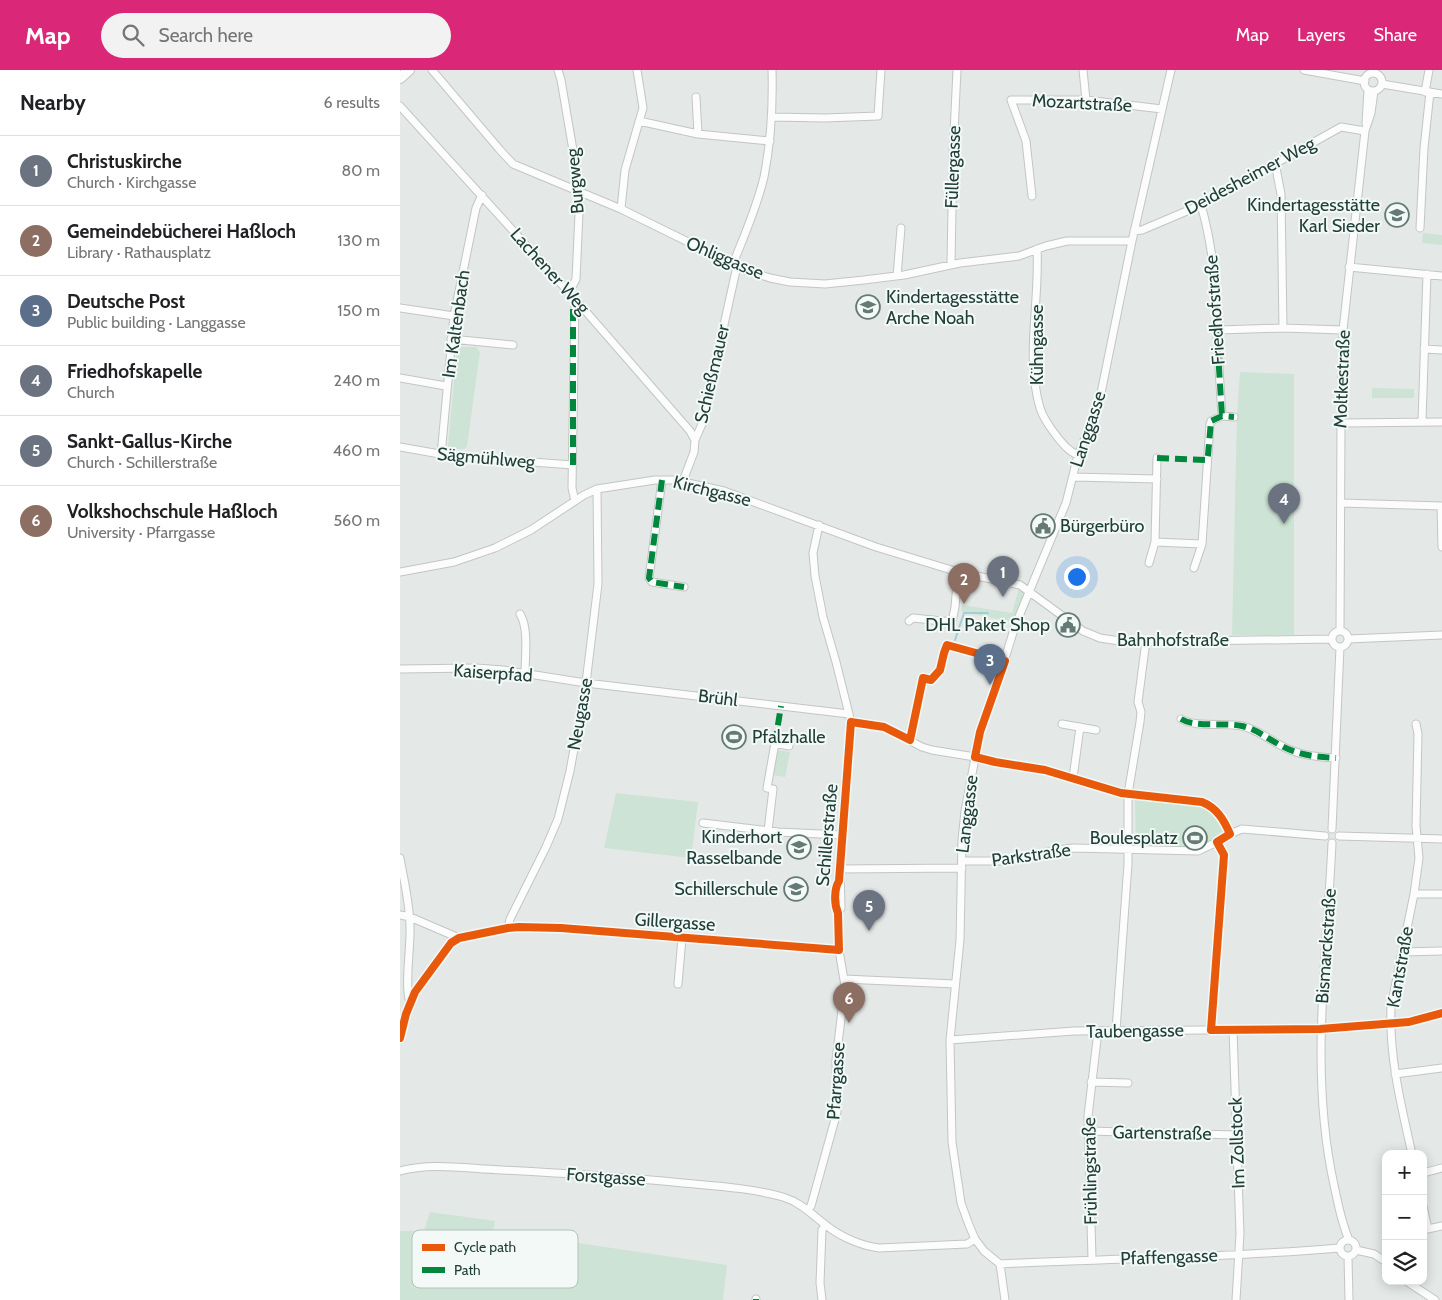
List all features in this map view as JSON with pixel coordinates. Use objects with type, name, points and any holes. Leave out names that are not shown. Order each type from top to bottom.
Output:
[{"type":"main road","points":[[400,78],[409,70]]},
{"type":"street","name":"Ohliggasse","points":[[432,70],[509,160],[621,209],[735,265],[770,278],[814,284],[839,283],[897,276],[951,264],[1019,256],[1059,242],[1076,240],[1132,241]]},
{"type":"street","name":"Burgweg","points":[[558,70],[580,191],[576,279],[567,290]]},
{"type":"street","points":[[621,209],[625,170],[643,104],[637,70]]},
{"type":"street","name":"Schießmauer","points":[[683,481],[694,452],[695,440],[702,424],[735,265],[763,179],[772,117],[772,70]]},
{"type":"street","points":[[772,117],[878,116],[881,70]]},
{"type":"street","name":"Füllergasse","points":[[951,264],[957,70]]},
{"type":"street","points":[[1083,70],[1086,100]]},
{"type":"street","points":[[1304,70],[1371,74],[1381,78],[1382,84],[1380,88],[1371,90]]},
{"type":"street","points":[[1420,228],[1429,70]]},
{"type":"street","name":"Langgasse","points":[[1000,1264],[984,1251],[975,1239],[961,1203],[952,1142],[950,1040],[960,940],[963,826],[980,732],[1015,626],[1062,513],[1078,455],[1092,424],[1100,398],[1134,231],[1171,72]]},
{"type":"street","name":"Moltkestraße","points":[[1340,630],[1343,330],[1366,129],[1371,113],[1371,74]]},
{"type":"street","points":[[1382,84],[1442,94]]},
{"type":"street","points":[[696,97],[698,134]]},
{"type":"street","name":"Mozartstraße","points":[[1032,196],[1026,142],[1011,100],[1086,100],[1162,109]]},
{"type":"street","name":"Lachener Weg","points":[[400,106],[575,299],[690,431],[695,440]]},
{"type":"street","points":[[639,121],[698,134],[770,141]]},
{"type":"street","name":"Deidesheimer Weg","points":[[1134,231],[1142,230],[1200,205],[1341,127],[1366,129]]},
{"type":"street","points":[[1275,163],[1281,194],[1283,328]]},
{"type":"street","name":"Im Kaltenbach","points":[[441,455],[454,316],[476,208],[482,195]]},
{"type":"street","name":"Friedhofstraße","points":[[1200,205],[1214,263],[1222,416]]},
{"type":"street","points":[[897,276],[901,228]]},
{"type":"street","name":"Kühngasse","points":[[1037,249],[1038,272],[1033,352],[1040,407],[1044,418],[1057,437],[1069,450],[1078,455]]},
{"type":"street","points":[[1350,266],[1442,276]]},
{"type":"street","points":[[1422,421],[1427,274]]},
{"type":"street","points":[[575,299],[572,493],[575,501]]},
{"type":"street","points":[[400,308],[454,316]]},
{"type":"street","points":[[1219,330],[1283,328],[1343,330]]},
{"type":"street","points":[[451,339],[513,345]]},
{"type":"street","points":[[1424,350],[1442,350]]},
{"type":"street","points":[[400,378],[446,386]]},
{"type":"street","points":[[1194,568],[1202,544],[1210,424],[1222,416],[1234,416]]},
{"type":"street","points":[[1341,423],[1442,422]]},
{"type":"street","name":"Sägmühlweg","points":[[400,447],[441,455],[573,465]]},
{"type":"street","points":[[1149,563],[1155,542],[1157,458]]},
{"type":"street","points":[[1073,477],[1157,479]]},
{"type":"street","points":[[662,480],[649,578],[652,582],[684,587]]},
{"type":"street","name":"Kirchgasse","points":[[400,572],[454,562],[486,552],[531,530],[575,501],[598,489],[662,480],[683,481],[718,489],[876,546],[958,572],[1020,585],[1030,591]]},
{"type":"street","name":"Neugasse","points":[[508,928],[510,918],[546,848],[558,819],[570,771],[586,683],[598,584],[598,489]]},
{"type":"street","points":[[1341,503],[1442,506],[1442,547]]},
{"type":"street","name":"Schillerstraße","points":[[819,525],[814,553],[815,576],[823,617],[850,718],[851,736],[839,881],[842,886],[841,908],[838,913],[839,950]]},
{"type":"street","points":[[1155,542],[1202,544]]},
{"type":"street","points":[[909,621],[913,618],[952,624],[958,572]]},
{"type":"street","name":"Bahnhofstraße","points":[[1030,591],[1076,626],[1092,635],[1110,640],[1332,639]]},
{"type":"street","points":[[520,614],[524,623],[525,674]]},
{"type":"street","points":[[1340,630],[1346,634],[1348,639],[1346,644],[1340,647],[1333,644],[1332,639],[1333,634],[1340,630]]},
{"type":"street","points":[[1348,639],[1442,635]]},
{"type":"street","points":[[1116,1030],[1129,850],[1128,794],[1140,722],[1141,712],[1138,702],[1146,641]]},
{"type":"street","points":[[1332,829],[1340,647]]},
{"type":"street","name":"Kaiserpfad","points":[[400,669],[476,668],[586,683]]},
{"type":"street","points":[[910,740],[922,678],[931,680]]},
{"type":"street","name":"Brühl","points":[[586,683],[850,718],[884,727],[922,747],[975,757]]},
{"type":"street","points":[[1181,719],[1189,722],[1249,728],[1280,746],[1297,753],[1336,758]]},
{"type":"street","points":[[1062,724],[1096,730]]},
{"type":"street","name":"Kantstraße","points":[[1411,1150],[1395,1074],[1390,1024],[1391,1007],[1414,894],[1419,858],[1416,826],[1418,734],[1416,724]]},
{"type":"street","points":[[1073,778],[1080,728]]},
{"type":"street","points":[[768,831],[773,789],[767,788],[775,743],[789,746]]},
{"type":"street","points":[[995,762],[1044,770],[1128,794],[1202,802],[1218,813],[1230,834],[1242,829],[1325,836]]},
{"type":"street","points":[[703,823],[768,831],[842,835]]},
{"type":"street","points":[[1325,836],[1326,832],[1332,829]]},
{"type":"street","points":[[1332,829],[1336,830],[1339,836]]},
{"type":"street","name":"Parkstraße","points":[[840,869],[962,865],[1012,860],[1073,848],[1198,851],[1230,834]]},
{"type":"street","points":[[1325,836],[1326,840],[1332,843],[1338,840],[1339,836]]},
{"type":"street","points":[[1339,836],[1442,839]]},
{"type":"street","points":[[1212,1030],[1224,856],[1217,842]]},
{"type":"street","name":"Bismarckstraße","points":[[1332,843],[1320,1029],[1323,1124],[1327,1155],[1343,1227],[1344,1243]]},
{"type":"street","points":[[400,858],[410,917],[408,991],[410,1002]]},
{"type":"street","points":[[1414,894],[1442,894]]},
{"type":"street","points":[[400,915],[410,917],[459,938]]},
{"type":"street","name":"Gillergasse","points":[[459,938],[508,928],[561,928],[839,950]]},
{"type":"street","points":[[400,1038],[410,1002],[415,992],[451,943],[459,938]]},
{"type":"street","points":[[678,984],[682,938]]},
{"type":"street","name":"Pfarrgasse","points":[[808,1209],[811,1206],[837,1112],[836,1060],[845,986],[839,950]]},
{"type":"street","points":[[1402,952],[1442,951]]},
{"type":"street","points":[[844,979],[955,984]]},
{"type":"street","name":"Taubengasse","points":[[950,1040],[1116,1030],[1320,1029],[1390,1024],[1425,1019],[1442,1012]]},
{"type":"street","name":"Im Zollstock","points":[[1233,1030],[1240,1255],[1236,1300]]},
{"type":"street","name":"Frühlingstraße","points":[[1092,1259],[1088,1131],[1091,1082],[1098,1031]]},
{"type":"street","points":[[1395,1074],[1442,1068]]},
{"type":"street","points":[[1091,1082],[1128,1083]]},
{"type":"street","name":"Gartenstraße","points":[[1088,1131],[1236,1135]]},
{"type":"street","name":"Forstgasse","points":[[400,1171],[428,1167],[564,1174],[658,1180],[756,1191],[802,1205],[825,1225],[860,1244],[879,1248],[967,1244],[975,1239]]},
{"type":"street","points":[[1427,1172],[1442,1168]]},
{"type":"street","points":[[822,1300],[820,1283],[822,1230],[825,1225]]},
{"type":"street","points":[[1427,1230],[1442,1226]]},
{"type":"street","points":[[1344,1243],[1355,1243],[1356,1250],[1354,1255],[1343,1256],[1344,1243]]},
{"type":"street","name":"Pfaffengasse","points":[[1000,1264],[1092,1259],[1240,1255],[1344,1243]]},
{"type":"street","points":[[1356,1250],[1382,1258]]},
{"type":"street","points":[[1348,1257],[1349,1300]]},
{"type":"street","points":[[1000,1264],[1005,1300]]},
{"type":"street","points":[[1412,1285],[1435,1300]]},
{"type":"green space","points":[[1423,233],[1442,235],[1442,245],[1422,243]]},
{"type":"green space","points":[[460,347],[476,347],[480,352],[467,446],[464,449],[451,449],[448,446],[457,349]]},
{"type":"green space","points":[[1240,372],[1294,374],[1294,635],[1232,635],[1237,414]]},
{"type":"green space","points":[[1372,388],[1414,389],[1414,398],[1372,398]]},
{"type":"green space","points":[[1019,588],[1027,591],[1014,622],[961,612],[962,605],[1012,613]]},
{"type":"green space","points":[[777,750],[790,752],[785,777],[773,775]]},
{"type":"green space","points":[[616,793],[698,802],[691,858],[604,848]]},
{"type":"green space","points":[[1135,799],[1199,805],[1214,816],[1224,833],[1203,846],[1189,849],[1166,849],[1136,845]]},
{"type":"green space","points":[[430,1212],[495,1221],[493,1230],[424,1230]]},
{"type":"green space","points":[[400,1231],[412,1231],[412,1288],[578,1288],[578,1243],[727,1265],[723,1300],[400,1300]]},
{"type":"waterway","points":[[955,640],[964,613],[988,613]]},
{"type":"marked path","points":[[573,465],[573,306],[575,299]]},
{"type":"marked path","points":[[1219,330],[1217,336],[1222,416]]},
{"type":"marked path","points":[[1157,458],[1207,460],[1211,421],[1222,416],[1234,417]]},
{"type":"marked path","points":[[662,480],[649,578],[652,582],[684,587]]},
{"type":"marked path","points":[[775,743],[781,706]]},
{"type":"marked path","points":[[1181,719],[1187,722],[1202,724],[1247,727],[1293,751],[1314,756],[1336,758]]},
{"type":"cycle path","points":[[400,1038],[406,1014],[415,992],[451,943],[459,938],[508,928],[561,928],[839,950],[838,913],[835,897],[839,881],[851,722],[884,727],[910,740],[923,678],[931,680],[940,670],[947,645],[1005,661],[980,732],[975,757],[1045,770],[1121,793],[1202,802],[1216,811],[1222,819],[1230,834],[1217,842],[1224,855],[1211,1030],[1320,1029],[1409,1022],[1442,1013]]},
{"type":"place","name":"Kindertagesstätte Karl Sieder","points":[[1397,215]]},
{"type":"place","name":"Kindertagesstätte Arche Noah","points":[[868,307]]},
{"type":"place","name":"Friedhofskapelle","points":[[1284,524]]},
{"type":"place","name":"Bürgerbüro","points":[[1043,526]]},
{"type":"place","name":"Christuskirche","points":[[1003,597]]},
{"type":"place","name":"Gemeindebücherei Haßloch","points":[[964,604]]},
{"type":"place","name":"DHL Paket Shop","points":[[1068,625]]},
{"type":"place","name":"Deutsche Post","points":[[990,685]]},
{"type":"place","name":"Pfalzhalle","points":[[734,737]]},
{"type":"place","name":"Boulesplatz","points":[[1195,838]]},
{"type":"place","name":"Kinderhort Rasselbande","points":[[799,847]]},
{"type":"place","name":"Schillerschule","points":[[796,889]]},
{"type":"place","name":"Sankt-Gallus-Kirche","points":[[869,931]]},
{"type":"place","name":"Volkshochschule Haßloch","points":[[849,1023]]}]
